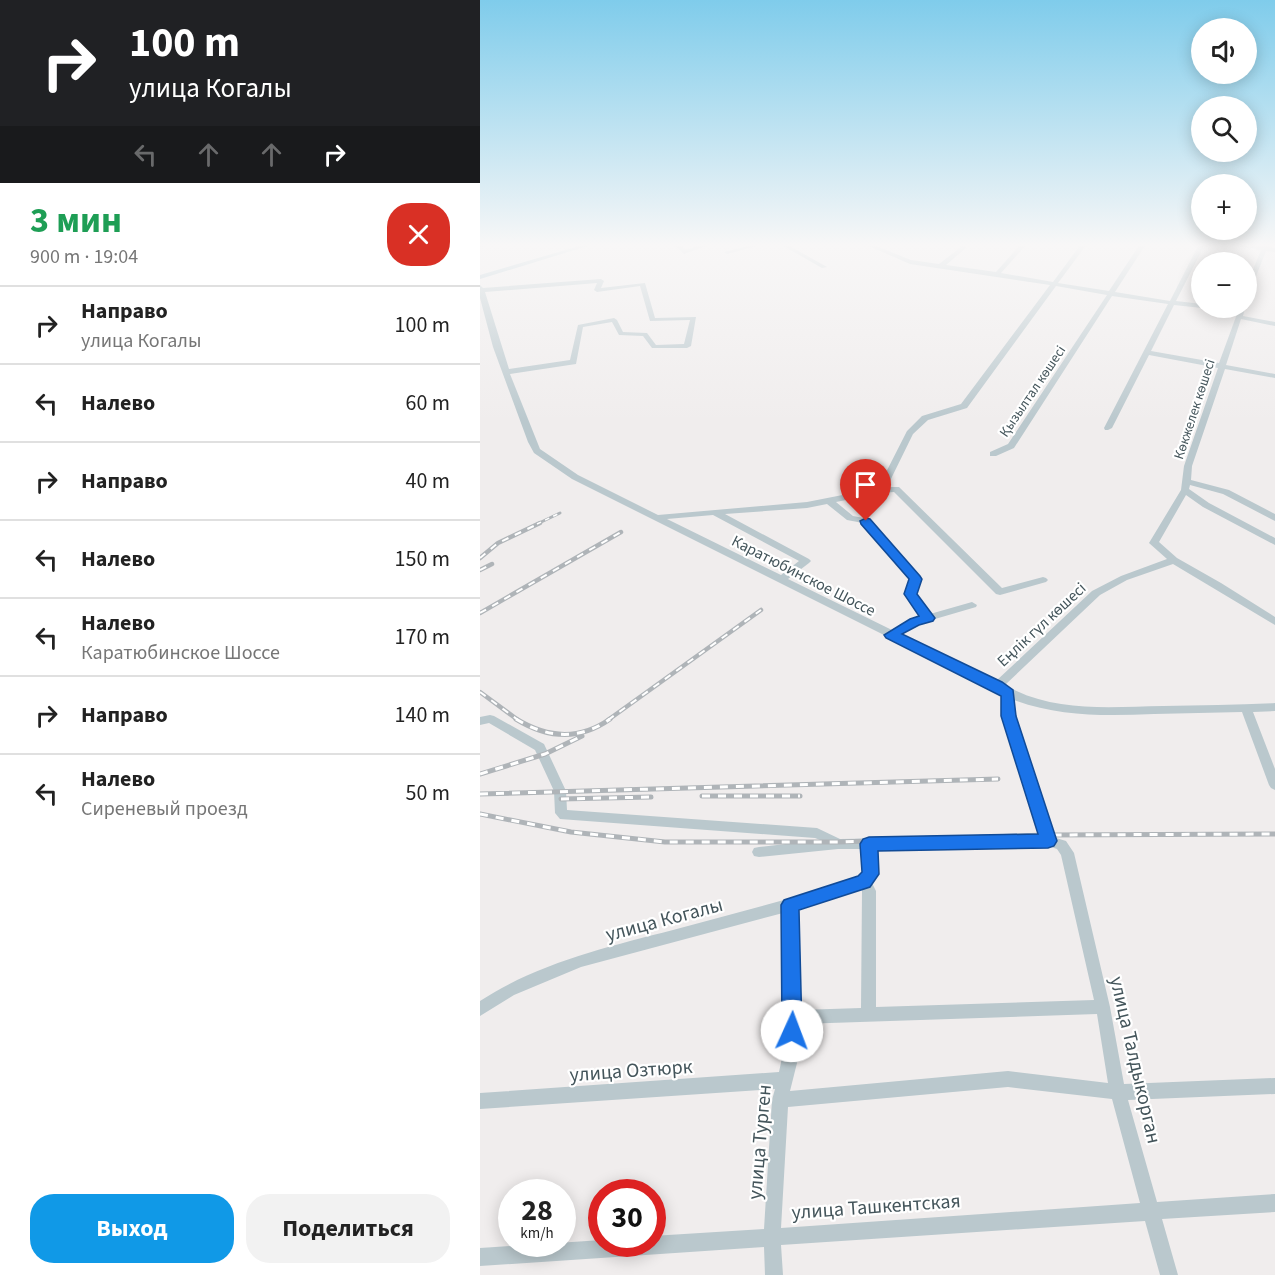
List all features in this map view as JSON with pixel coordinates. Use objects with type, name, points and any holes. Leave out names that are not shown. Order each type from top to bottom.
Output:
[{"type":"street","name":"Каратюбинское Шоссе","points":[[485,304],[497,347],[537,451],[575,477],[1008,694],[1038,704],[1075,711],[1275,707]]},
{"type":"street","points":[[506,372],[573,362],[580,326],[614,320],[621,334],[645,334],[654,347],[687,346],[694,318],[652,320],[648,304]]},
{"type":"street","points":[[881,490],[910,433],[925,418],[964,406],[1040,304]]},
{"type":"street","name":"Қызылтал көшесі","points":[[993,454],[1011,446],[1106,304]]},
{"type":"street","points":[[1108,428],[1171,304]]},
{"type":"street","name":"Көкжелек көшесі","points":[[1174,560],[1154,543],[1186,486],[1188,466],[1238,318]]},
{"type":"street","points":[[1257,318],[1275,324]]},
{"type":"street","points":[[1146,352],[1275,376]]},
{"type":"street","points":[[1186,486],[1226,492],[1275,518]]},
{"type":"street","points":[[1186,486],[1206,505],[1275,542]]},
{"type":"street","points":[[658,518],[828,501],[881,490],[899,490],[1000,592],[1043,580]]},
{"type":"street","points":[[828,501],[850,518],[866,521],[915,579],[910,594],[928,618]]},
{"type":"street","points":[[714,513],[806,561],[780,580]]},
{"type":"street","points":[[1174,560],[1275,622]]},
{"type":"street","name":"Еңлік гүл көшесі","points":[[996,686],[1096,592],[1124,578],[1174,560]]},
{"type":"street","points":[[891,635],[914,622],[972,605]]},
{"type":"street","points":[[759,852],[838,844],[1048,841],[1008,716],[1008,694]]},
{"type":"street","points":[[1246,708],[1275,785]]},
{"type":"street","points":[[480,721],[490,719],[540,747],[558,786],[561,813],[564,815],[817,832],[838,844]]},
{"type":"street","name":"улица Талдыкорган","points":[[1048,841],[1061,845],[1067,853],[1103,1007],[1118,1092],[1168,1275]]},
{"type":"street","points":[[868,1014],[869,891],[864,882],[871,874],[869,844]]},
{"type":"street","name":"улица Когалы","points":[[480,1009],[509,990],[580,961],[790,905],[864,882]]},
{"type":"street","name":"улица Турген","points":[[774,1275],[772,1236],[780,1100],[790,1059],[793,1017],[790,905]]},
{"type":"street","points":[[793,1017],[1103,1007]]},
{"type":"street","points":[[780,1100],[1008,1079],[1118,1092],[1275,1086]]},
{"type":"street","name":"улица Озтюрк","points":[[480,1101],[784,1080]]},
{"type":"street","name":"улица Ташкентская","points":[[480,1257],[1275,1203]]},
{"type":"railway","points":[[537,524],[560,513]]},
{"type":"railway","points":[[480,558],[498,543],[540,523]]},
{"type":"railway","points":[[480,613],[621,532]]},
{"type":"railway","points":[[480,570],[492,564]]},
{"type":"railway","points":[[608,720],[761,610]]},
{"type":"railway","points":[[480,692],[518,720]]},
{"type":"railway","points":[[518,720],[551,733],[575,734],[587,731],[610,719]]},
{"type":"railway","points":[[480,774],[545,754],[582,736]]},
{"type":"railway","points":[[480,794],[998,779]]},
{"type":"railway","points":[[702,796],[800,796]]},
{"type":"railway","points":[[561,799],[651,797]]},
{"type":"railway","points":[[480,814],[571,832],[665,842],[839,842],[1046,835],[1275,834]]},
{"type":"route","points":[[792,1031],[790,905],[864,882],[871,874],[869,844],[1048,841],[1008,716],[1008,694],[891,635],[914,622],[928,618],[910,594],[909,591],[915,579],[866,521]]}]
